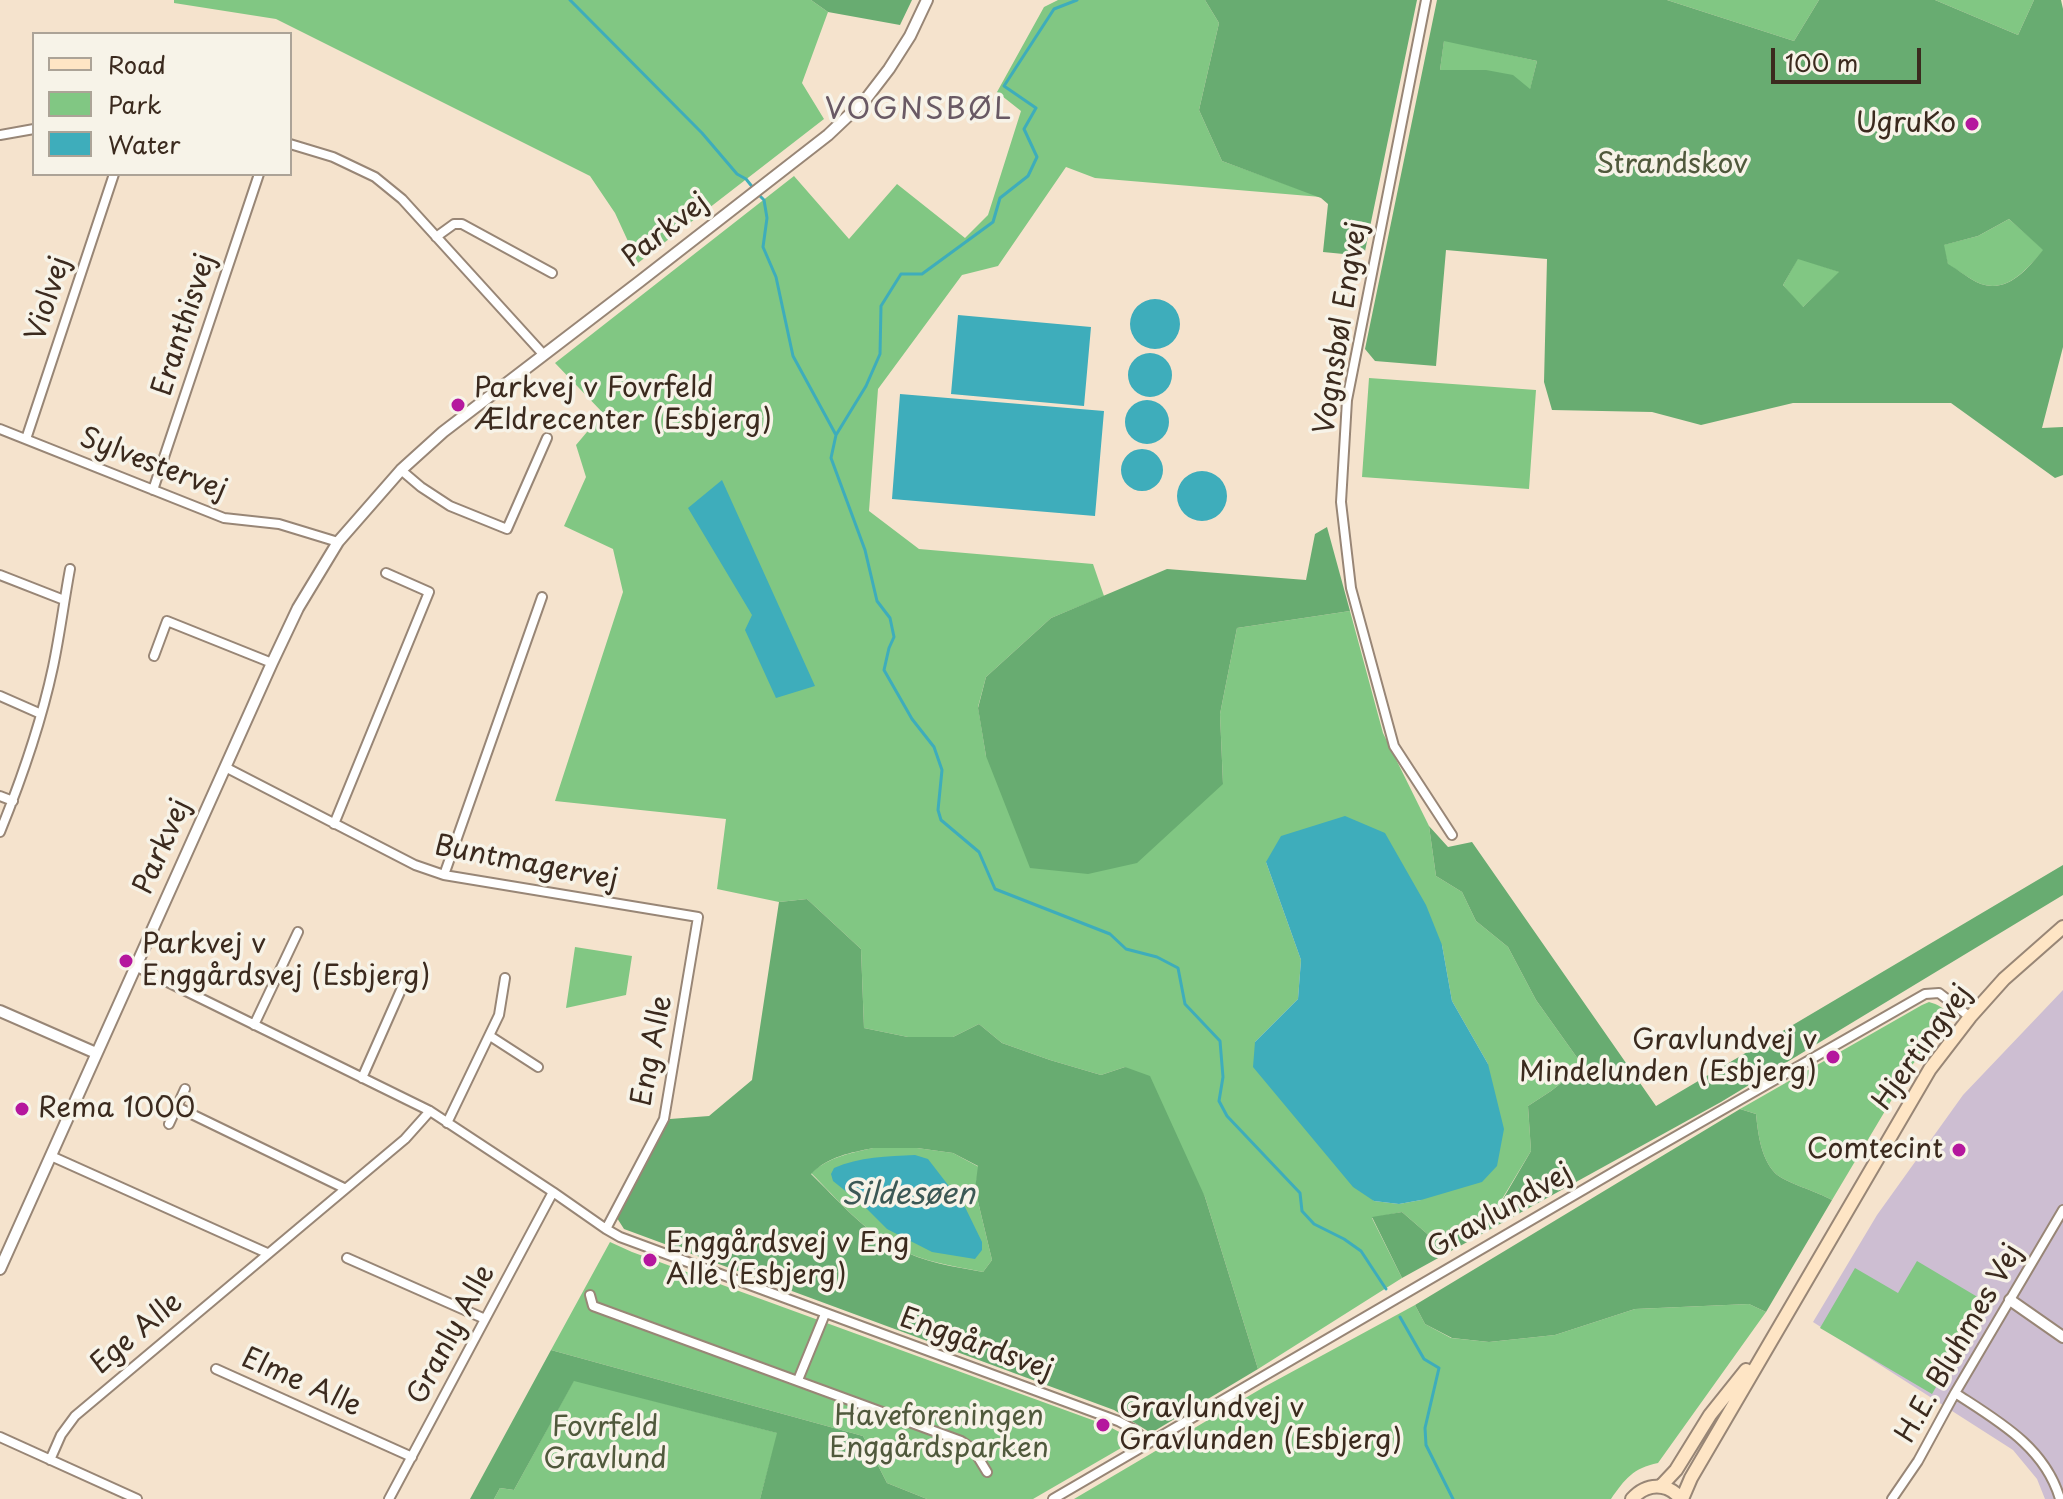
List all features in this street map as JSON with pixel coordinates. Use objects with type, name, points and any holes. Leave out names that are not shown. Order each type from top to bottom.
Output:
[{"type":"main road","name":"Hjertingvej","points":[[1682,1499],[1771,1339],[1930,1069],[2004,979],[2063,927]]},
{"type":"main road","name":"Hjertingvej","points":[[1661,1486],[1676,1470],[1710,1415],[1771,1339]]},
{"type":"main road","points":[[1632,1499],[1642,1489],[1651,1486],[1669,1489],[1682,1499]]},
{"type":"street","name":"Parkvej","points":[[0,1269],[4,1250],[51,1156],[272,663],[298,608],[338,542],[401,470],[443,432],[828,135],[866,99],[889,69],[927,0]]},
{"type":"street","name":"Vognsbøl Engvej","points":[[1426,0],[1347,400],[1341,502],[1351,588],[1394,746],[1452,835]]},
{"type":"street","points":[[0,135],[32,129]]},
{"type":"street","points":[[292,145],[333,157],[375,177],[402,199],[543,354]]},
{"type":"street","name":"Violvej","points":[[26,439],[113,176]]},
{"type":"street","name":"Eranthisvej","points":[[153,490],[258,176]]},
{"type":"street","points":[[436,237],[454,224],[462,224],[552,273]]},
{"type":"street","name":"Sylvestervej","points":[[0,429],[224,518],[279,524],[338,542]]},
{"type":"street","points":[[401,470],[450,506],[507,529],[547,438]]},
{"type":"street","points":[[0,832],[28,762],[41,714],[70,569]]},
{"type":"street","points":[[334,824],[429,592],[386,573]]},
{"type":"street","points":[[0,575],[64,600]]},
{"type":"street","points":[[444,875],[542,597]]},
{"type":"street","points":[[154,656],[167,621],[272,663]]},
{"type":"street","points":[[0,696],[41,714]]},
{"type":"street","name":"Buntmagervej","points":[[225,767],[415,865],[444,875],[698,917]]},
{"type":"street","points":[[0,796],[13,801]]},
{"type":"street","name":"Eng Alle","points":[[606,1229],[664,1119],[698,917]]},
{"type":"street","points":[[254,1025],[298,932]]},
{"type":"street","name":"Enggårdsvej","points":[[137,967],[430,1111],[620,1237],[1118,1421],[1135,1430],[1147,1443]]},
{"type":"street","points":[[362,1078],[408,974]]},
{"type":"street","points":[[447,1123],[499,1015],[505,978]]},
{"type":"street","name":"Gravlundvej","points":[[1053,1499],[1611,1173],[1925,994],[1939,993],[1970,1017]]},
{"type":"street","points":[[0,1011],[96,1053]]},
{"type":"street","points":[[490,1036],[538,1067]]},
{"type":"street","points":[[169,1124],[185,1089]]},
{"type":"street","points":[[177,1107],[344,1188]]},
{"type":"street","name":"Ege Alle","points":[[50,1460],[61,1435],[75,1416],[405,1139],[430,1111]]},
{"type":"street","points":[[51,1156],[267,1253]]},
{"type":"street","name":"Granly Alle","points":[[389,1499],[553,1192]]},
{"type":"street","name":"H.E. Bluhmes Vej","points":[[1892,1499],[1918,1461],[2063,1210]]},
{"type":"street","points":[[347,1258],[485,1319]]},
{"type":"street","points":[[590,1295],[593,1306],[961,1441],[973,1449],[987,1472]]},
{"type":"street","points":[[2010,1300],[2063,1337]]},
{"type":"street","points":[[798,1380],[825,1314]]},
{"type":"street","name":"Elme Alle","points":[[216,1369],[412,1457]]},
{"type":"street","points":[[1955,1393],[2028,1445],[2045,1466],[2060,1499]]},
{"type":"street","points":[[0,1437],[137,1499]]},
{"type":"shaded area","points":[[2063,990],[2063,1499],[2045,1499],[2037,1479],[2013,1450],[1813,1322],[1877,1215],[1963,1095]]},
{"type":"green space","points":[[174,0],[811,0],[828,12],[802,83],[824,119],[638,263],[615,213],[590,176],[276,19],[174,3]]},
{"type":"green space","points":[[811,0],[912,0],[900,25],[828,12]]},
{"type":"green space","points":[[1058,0],[1205,0],[1219,23],[1199,110],[1222,161],[1321,197],[1095,178],[1066,167],[998,266],[962,275],[878,389],[869,511],[919,549],[1093,564],[1104,596],[1051,618],[986,677],[978,707],[986,756],[1223,784],[1220,714],[1237,628],[1350,611],[1383,733],[1429,826],[1436,876],[1462,892],[1476,921],[1508,947],[1536,1000],[1583,1066],[1528,1106],[1531,1151],[1499,1204],[1432,1238],[1402,1212],[1372,1218],[1402,1278],[1258,1369],[1205,1197],[1125,1067],[1101,1075],[1050,1060],[1002,1043],[979,1024],[953,1037],[908,1037],[864,1028],[861,949],[807,899],[779,902],[717,889],[726,819],[555,801],[623,592],[613,549],[564,526],[586,477],[576,445],[603,413],[555,363],[794,176],[849,239],[897,184],[965,238],[988,215],[1021,111],[997,92],[1044,7]],"holes":[[[1266,862],[1442,945],[1452,1001],[1488,1064],[1421,1200],[1399,1204],[1374,1201],[1255,1042],[1298,999],[1301,960]]]},
{"type":"green space","points":[[1205,0],[1417,0],[1364,256],[1323,252],[1328,204],[1321,198],[1222,161],[1199,110],[1219,23]]},
{"type":"green space","name":"Strandskov","points":[[1437,0],[1667,0],[1794,41],[1819,0],[1935,0],[2018,35],[2034,0],[2061,0],[2063,347],[2042,428],[2063,427],[2063,475],[2055,478],[1951,403],[1793,403],[1701,425],[1652,412],[1552,410],[1544,382],[1547,259],[1446,250],[1436,366],[1375,361],[1365,349]],"holes":[[[1444,41],[1537,61],[1530,89],[1513,75],[1486,70],[1440,70]],[[2009,219],[2043,250],[2009,282],[1991,286],[1981,284],[1948,264],[1944,245],[1978,236]],[[1798,259],[1839,272],[1803,307],[1783,285]]]},
{"type":"green space","points":[[1667,0],[1819,0],[1794,41]]},
{"type":"green space","points":[[1935,0],[2034,0],[2018,35]]},
{"type":"green space","points":[[1444,40],[1537,61],[1530,90],[1440,70]]},
{"type":"green space","points":[[2009,219],[2044,250],[2017,277],[1991,286],[1981,284],[1948,265],[1943,245],[1978,236]]},
{"type":"green space","points":[[1798,258],[1840,272],[1802,308],[1783,285]]},
{"type":"green space","points":[[1369,378],[1536,390],[1529,489],[1362,477]]},
{"type":"green space","points":[[1327,527],[1350,611],[1237,628],[1220,714],[1223,784],[1137,863],[1088,874],[1030,868],[986,756],[978,708],[986,677],[1051,618],[1167,569],[1306,580],[1315,534]]},
{"type":"green space","points":[[1429,826],[1448,847],[1472,842],[1656,1106],[2063,865],[2063,895],[1721,1102],[1402,1278],[1372,1217],[1402,1212],[1432,1238],[1500,1204],[1531,1151],[1528,1106],[1583,1066],[1536,1000],[1508,947],[1476,921],[1462,892],[1436,876]]},
{"type":"green space","points":[[807,899],[861,949],[864,1028],[908,1037],[953,1037],[979,1024],[1002,1043],[1050,1060],[1101,1075],[1125,1067],[1150,1076],[1205,1197],[1258,1369],[1151,1433],[1114,1410],[624,1229],[617,1218],[670,1119],[709,1116],[752,1080],[779,902]],"holes":[[[873,1148],[917,1148],[953,1153],[978,1166],[975,1189],[992,1260],[983,1272],[928,1260],[897,1248],[862,1224],[811,1174],[832,1159],[856,1152]]]},
{"type":"green space","points":[[575,947],[632,956],[626,995],[566,1008]]},
{"type":"green space","points":[[1929,1002],[1941,1007],[1949,1017],[1913,1064],[1832,1200],[1775,1173],[1763,1153],[1756,1114],[1740,1109]]},
{"type":"green space","points":[[1740,1109],[1756,1114],[1763,1153],[1775,1173],[1832,1200],[1766,1312],[1749,1304],[1635,1309],[1555,1335],[1489,1342],[1452,1338],[1425,1324],[1415,1305]]},
{"type":"green space","name":"Sildesøen","points":[[873,1148],[917,1148],[953,1153],[979,1167],[975,1189],[992,1260],[983,1272],[928,1260],[897,1248],[862,1223],[811,1173],[833,1159]]},
{"type":"green space","name":"Haveforeningen Enggårdsparken","points":[[610,1242],[1106,1425],[1125,1435],[1128,1444],[1033,1499],[927,1499],[887,1483],[863,1436],[551,1350]]},
{"type":"green space","points":[[1917,1261],[1986,1302],[1932,1394],[1820,1328],[1855,1268],[1898,1293]]},
{"type":"green space","points":[[1749,1304],[1766,1312],[1658,1463],[1630,1475],[1611,1499],[1074,1499],[1264,1387],[1415,1305],[1425,1324],[1451,1338],[1489,1342],[1555,1335],[1635,1309]]},
{"type":"green space","points":[[551,1350],[863,1436],[887,1483],[927,1499],[760,1499],[777,1433],[574,1381],[514,1490],[500,1488],[494,1499],[470,1499]]},
{"type":"green space","name":"Fovrfeld Gravlund","points":[[574,1380],[778,1433],[760,1499],[494,1499],[500,1488],[514,1490]]},
{"type":"water","points":[[1155,299],[1173,306],[1180,324],[1173,342],[1155,349],[1137,342],[1130,324],[1137,306]]},
{"type":"water","points":[[958,315],[1091,327],[1084,406],[951,394]]},
{"type":"water","points":[[1150,353],[1165,360],[1172,375],[1165,390],[1150,397],[1135,390],[1128,375],[1135,360]]},
{"type":"water","points":[[900,394],[1104,411],[1095,516],[892,499]]},
{"type":"water","points":[[1147,400],[1162,407],[1169,422],[1162,437],[1147,444],[1132,437],[1125,422],[1132,407]]},
{"type":"water","points":[[1142,449],[1157,455],[1163,470],[1157,485],[1142,491],[1127,485],[1121,470],[1127,455]]},
{"type":"water","points":[[1202,471],[1220,478],[1227,496],[1220,514],[1202,521],[1184,514],[1177,496],[1184,478]]},
{"type":"water","points":[[722,480],[815,686],[776,698],[745,630],[752,615],[688,508]]},
{"type":"water","points":[[1345,816],[1385,833],[1426,905],[1442,945],[1452,1001],[1488,1064],[1504,1129],[1497,1166],[1482,1182],[1399,1204],[1374,1201],[1353,1187],[1253,1067],[1255,1042],[1298,999],[1301,960],[1266,862],[1281,836]]},
{"type":"water","name":"Sildesøen","points":[[915,1155],[928,1159],[965,1207],[982,1242],[982,1250],[975,1259],[932,1252],[887,1229],[833,1181],[831,1174],[834,1168],[853,1161]]},
{"type":"waterway","points":[[570,0],[754,189]]},
{"type":"waterway","points":[[836,435],[866,386],[880,354],[881,306],[901,274],[922,274],[993,222],[1000,198],[1028,176],[1037,157],[1024,129],[1036,108],[1004,86],[1054,9],[1077,0]]},
{"type":"waterway","points":[[759,195],[764,200],[767,218],[763,247],[776,277],[793,356],[836,435],[831,458],[865,550],[877,601],[890,618],[894,637],[884,670],[912,719],[934,747],[942,770],[938,810],[941,820],[979,852],[995,889],[1110,934],[1126,949],[1157,957],[1178,968],[1185,1004],[1220,1041],[1223,1077],[1219,1101],[1227,1116],[1300,1193],[1302,1211],[1314,1224],[1361,1251],[1386,1289]]},
{"type":"waterway","points":[[1400,1317],[1424,1359],[1439,1368],[1425,1428],[1426,1445],[1453,1499]]},
{"type":"place","name":"UgruKo","points":[[1972,124]]},
{"type":"place","name":"Parkvej v Fovrfeld Ældrecenter (Esbjerg)","points":[[458,405]]},
{"type":"place","name":"Parkvej v Enggårdsvej (Esbjerg)","points":[[126,961]]},
{"type":"place","name":"Gravlundvej v Mindelunden (Esbjerg)","points":[[1833,1057]]},
{"type":"place","name":"Rema 1000","points":[[22,1109]]},
{"type":"place","name":"Comtecint","points":[[1959,1150]]},
{"type":"place","name":"Enggårdsvej v Eng Allé (Esbjerg)","points":[[650,1260]]},
{"type":"place","name":"Gravlundvej v Gravlunden (Esbjerg)","points":[[1103,1425]]},
{"type":"district","name":"VOGNSBØL","points":[[919,111]]}]
